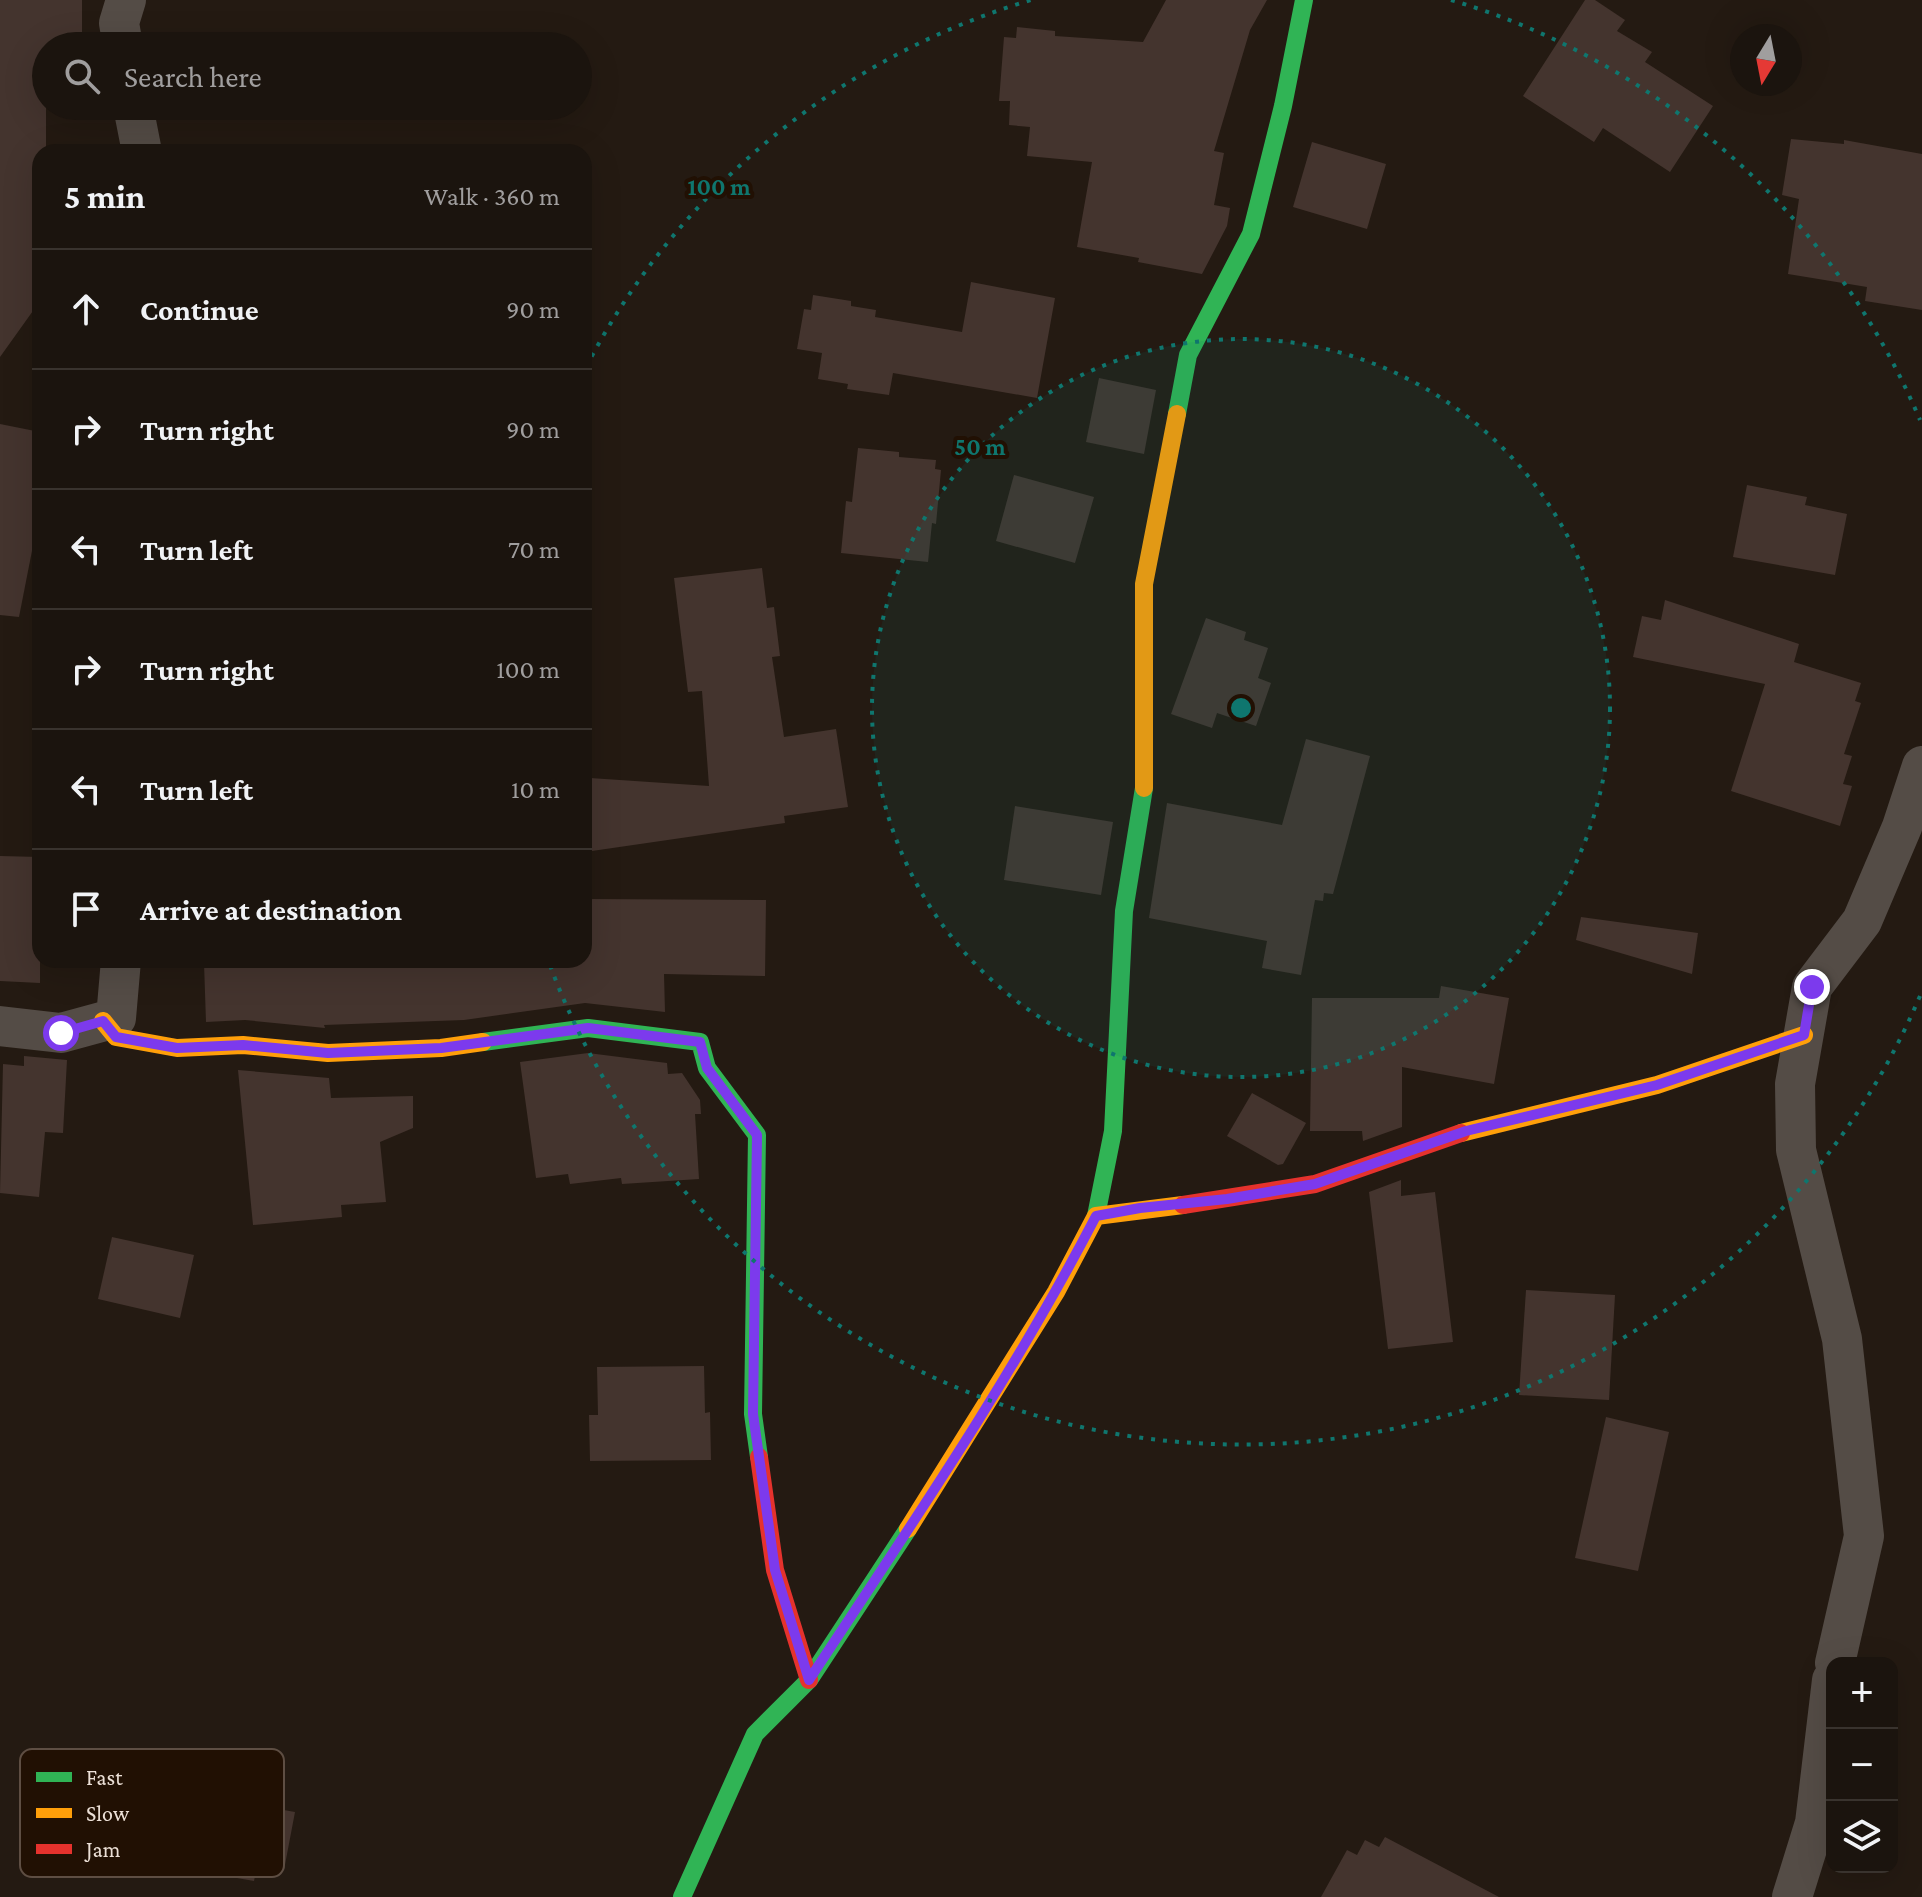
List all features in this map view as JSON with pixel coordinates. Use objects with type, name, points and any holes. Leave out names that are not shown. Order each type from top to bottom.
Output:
[{"type":"street","points":[[121,32],[119,23],[126,0]]},
{"type":"street","points":[[682,1897],[755,1734],[809,1680],[937,1486],[1056,1292],[1096,1216],[1113,1131],[1124,911],[1144,787],[1144,584],[1188,355],[1251,234],[1283,106],[1304,0]]},
{"type":"street","points":[[136,120],[140,144]]},
{"type":"street","points":[[1836,1657],[1864,1536],[1842,1339],[1796,1150],[1795,1084],[1812,987],[1862,921],[1902,827],[1922,766]]},
{"type":"street","points":[[0,1026],[61,1033],[116,1018],[120,968]]},
{"type":"street","points":[[103,1021],[116,1037],[177,1048],[243,1045],[328,1053],[427,1049],[588,1028],[700,1042],[707,1068],[757,1135],[753,1414],[775,1570],[809,1680]]},
{"type":"street","points":[[1096,1216],[1315,1184],[1466,1131],[1657,1085],[1804,1035]]},
{"type":"street","points":[[1792,1897],[1815,1823],[1826,1729]]},
{"type":"building","points":[[0,0],[82,0],[82,32],[32,32],[32,120],[46,120],[46,144],[32,144],[32,312],[0,357]]},
{"type":"building","points":[[1166,0],[1267,0],[1250,30],[1214,151],[1224,153],[1214,205],[1230,208],[1227,226],[1202,274],[1077,247],[1092,162],[1027,156],[1030,127],[1009,125],[1010,101],[999,101],[1004,37],[1016,38],[1017,27],[1055,31],[1055,36],[1143,42]]},
{"type":"building","points":[[1585,0],[1595,0],[1625,20],[1617,31],[1652,52],[1645,62],[1713,106],[1670,172],[1603,128],[1594,142],[1523,96]]},
{"type":"building","points":[[1791,139],[1844,144],[1844,140],[1922,154],[1922,310],[1865,301],[1867,287],[1788,274],[1799,199],[1782,195]]},
{"type":"building","points":[[1312,142],[1386,164],[1367,229],[1293,207]]},
{"type":"building","points":[[971,282],[1055,298],[1037,398],[893,373],[889,395],[847,389],[848,384],[818,379],[822,353],[797,349],[804,309],[811,310],[813,295],[851,301],[851,306],[876,310],[875,317],[962,332]]},
{"type":"building","points":[[1099,378],[1156,390],[1144,454],[1086,442]]},
{"type":"building","points":[[0,424],[32,430],[32,551],[19,617],[0,615]]},
{"type":"building","points":[[858,448],[899,452],[899,457],[936,460],[935,469],[941,470],[936,524],[932,523],[928,562],[841,553],[846,501],[852,502]]},
{"type":"building","points":[[1014,475],[1094,497],[1075,563],[996,541]]},
{"type":"building","points":[[1747,485],[1807,497],[1805,505],[1847,514],[1835,575],[1733,557]]},
{"type":"building","points":[[762,568],[767,608],[774,607],[780,656],[772,657],[784,737],[836,729],[848,807],[784,816],[785,823],[592,851],[592,778],[709,786],[702,691],[688,692],[674,578]]},
{"type":"building","points":[[1665,600],[1799,644],[1794,662],[1861,683],[1855,701],[1861,703],[1844,754],[1852,756],[1843,784],[1852,786],[1840,826],[1731,791],[1765,684],[1633,657],[1642,616],[1661,620]]},
{"type":"building","points":[[1206,618],[1246,632],[1244,640],[1268,648],[1258,678],[1271,683],[1256,726],[1217,713],[1212,728],[1171,714]]},
{"type":"building","points":[[1306,739],[1370,756],[1333,894],[1324,893],[1323,901],[1315,900],[1301,975],[1262,968],[1267,941],[1149,918],[1167,803],[1282,825]]},
{"type":"building","points":[[1015,806],[1113,822],[1101,895],[1004,880]]},
{"type":"building","points":[[0,856],[32,857],[32,968],[40,968],[40,983],[0,981]]},
{"type":"building","points":[[592,899],[766,900],[765,976],[664,974],[665,1012],[585,1003],[464,1020],[324,1025],[325,1028],[245,1020],[206,1022],[204,968],[592,968]]},
{"type":"building","points":[[1581,917],[1698,933],[1692,974],[1576,940]]},
{"type":"building","points":[[1441,986],[1509,998],[1494,1084],[1402,1067],[1402,1127],[1363,1141],[1362,1131],[1310,1131],[1312,998],[1439,998]]},
{"type":"building","points":[[588,1053],[667,1063],[668,1074],[682,1073],[700,1100],[701,1114],[695,1114],[699,1179],[622,1184],[621,1178],[570,1184],[568,1174],[536,1178],[520,1062]]},
{"type":"building","points":[[24,1056],[67,1060],[63,1133],[45,1132],[39,1197],[0,1193],[3,1064],[24,1066]]},
{"type":"building","points":[[238,1070],[329,1078],[331,1098],[413,1096],[413,1128],[380,1142],[386,1202],[341,1205],[342,1217],[253,1225]]},
{"type":"building","points":[[1252,1093],[1306,1123],[1283,1164],[1278,1165],[1227,1136]]},
{"type":"building","points":[[1401,1180],[1401,1196],[1435,1192],[1453,1342],[1388,1349],[1369,1192]]},
{"type":"building","points":[[112,1237],[194,1255],[180,1318],[98,1299]]},
{"type":"building","points":[[1526,1290],[1615,1295],[1609,1400],[1519,1395]]},
{"type":"building","points":[[704,1366],[705,1413],[710,1412],[711,1460],[590,1461],[589,1415],[598,1415],[597,1367]]},
{"type":"building","points":[[1606,1417],[1669,1432],[1638,1571],[1575,1558]]},
{"type":"building","points":[[284,1810],[295,1812],[284,1870]]},
{"type":"building","points":[[1385,1837],[1499,1897],[1321,1897],[1347,1850],[1357,1855],[1365,1840],[1379,1847]]},
{"type":"building","points":[[231,1877],[255,1877],[254,1881]]},
{"type":"traffic: fast","points":[[1177,414],[1188,355],[1251,234],[1283,106],[1304,0]]},
{"type":"traffic: fast","points":[[1096,1216],[1113,1131],[1124,911],[1144,788]]},
{"type":"traffic: fast","points":[[483,1042],[588,1028],[700,1042],[707,1068],[757,1135],[753,1414],[759,1457]]},
{"type":"traffic: fast","points":[[682,1897],[755,1734],[809,1680],[908,1529]]},
{"type":"traffic: slow","points":[[1144,788],[1144,584],[1177,414]]},
{"type":"traffic: slow","points":[[103,1021],[116,1037],[177,1048],[243,1045],[328,1053],[441,1048],[483,1042]]},
{"type":"traffic: slow","points":[[1461,1133],[1657,1085],[1804,1035]]},
{"type":"traffic: slow","points":[[908,1529],[1056,1292],[1096,1216],[1183,1205]]},
{"type":"traffic: jam","points":[[1183,1205],[1315,1184],[1461,1133]]},
{"type":"traffic: jam","points":[[759,1457],[775,1570],[809,1680]]},
{"type":"route","points":[[61,1033],[103,1021],[116,1037],[177,1048],[243,1045],[328,1053],[441,1048],[588,1028],[700,1042],[707,1068],[757,1135],[753,1414],[775,1570],[809,1680],[937,1486],[1056,1292],[1096,1216],[1315,1184],[1466,1131],[1657,1085],[1804,1035],[1812,987]]}]
